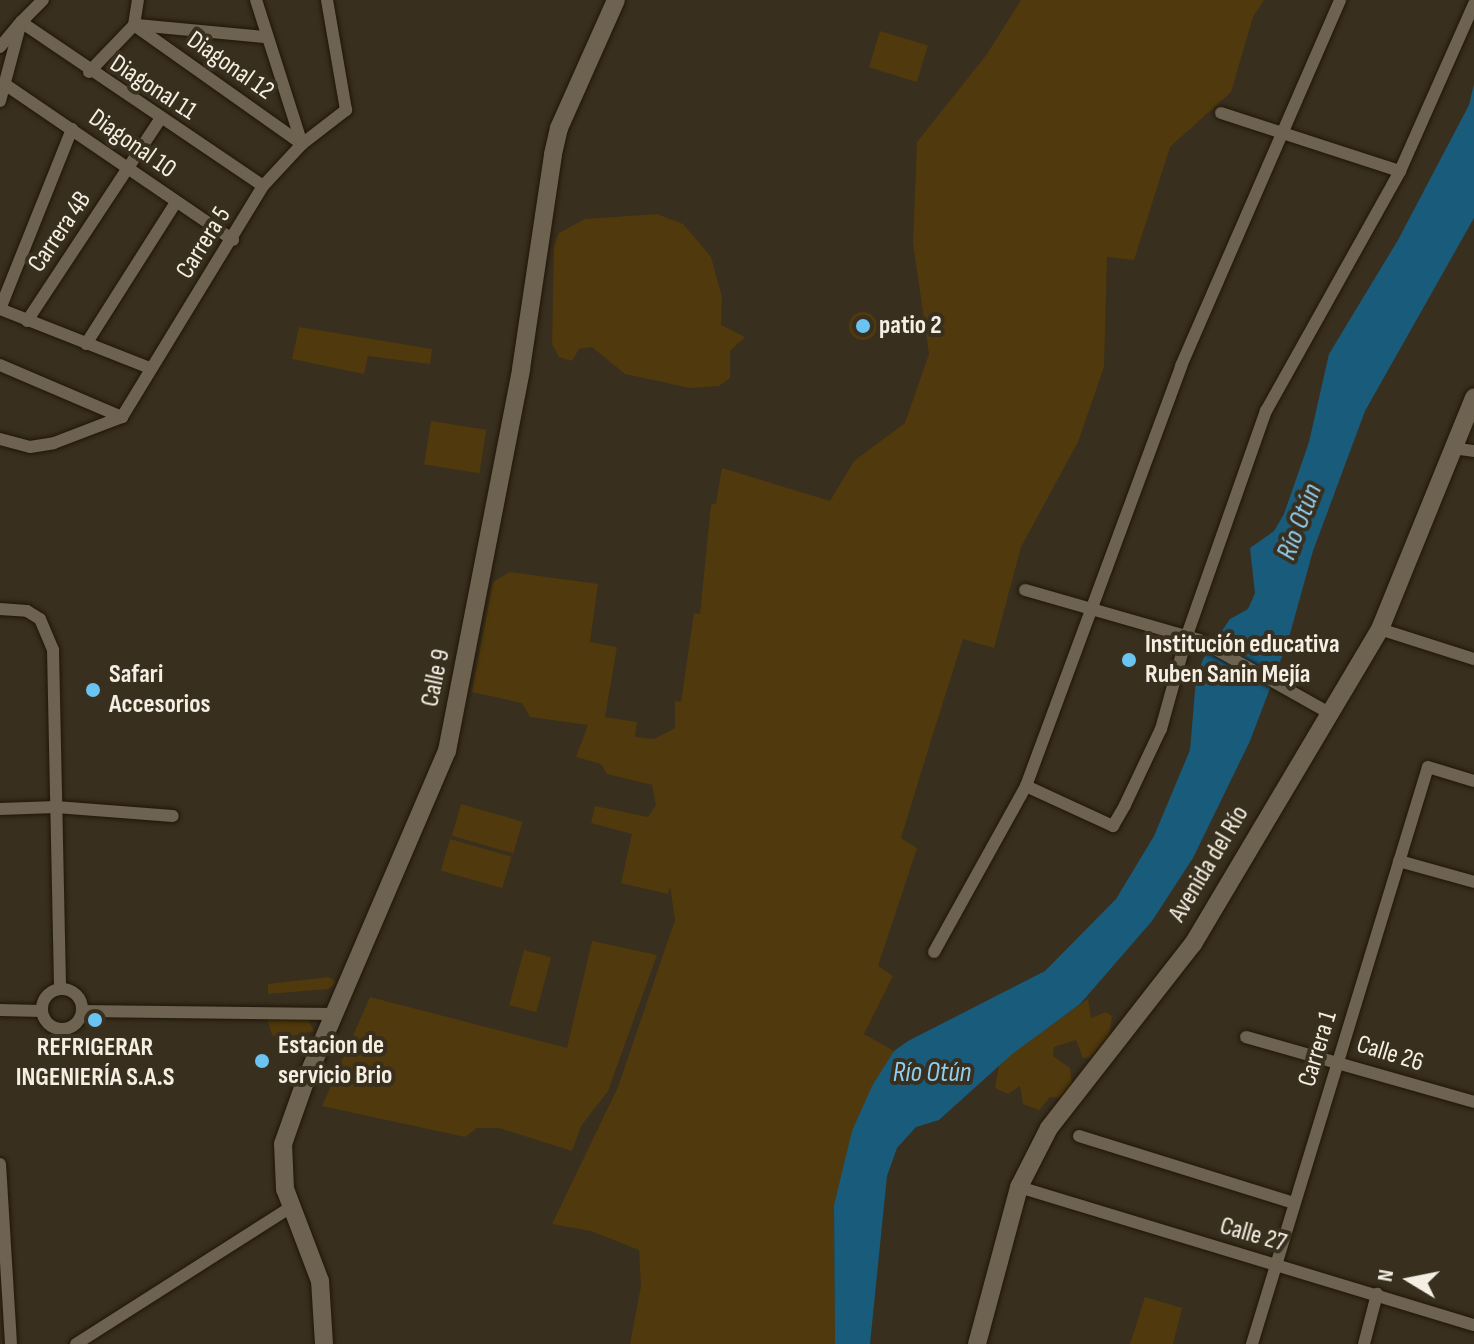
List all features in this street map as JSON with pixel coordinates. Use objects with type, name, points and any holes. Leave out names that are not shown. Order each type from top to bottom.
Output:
[{"type":"main road","name":"Calle 9","points":[[324,1344],[320,1281],[281,1174],[283,1144],[333,1014],[447,751],[521,369],[553,154],[559,128],[616,0]]},
{"type":"main road","name":"Avenida del Río","points":[[977,1344],[1019,1187],[1049,1128],[1193,944],[1380,629],[1474,397]]},
{"type":"street","points":[[0,47],[43,0]]},
{"type":"street","points":[[89,72],[134,25],[138,0]]},
{"type":"street","points":[[256,0],[264,37],[302,144]]},
{"type":"street","name":"Carrera 5","points":[[122,417],[233,240],[263,186],[302,144],[347,107],[327,0]]},
{"type":"street","points":[[934,952],[1026,786],[1181,366],[1286,134],[1340,0]]},
{"type":"street","points":[[1026,786],[1113,826],[1161,729],[1266,411],[1400,171],[1474,4]]},
{"type":"street","points":[[0,101],[21,22]]},
{"type":"street","name":"Diagonal 11","points":[[21,22],[89,72],[263,186]]},
{"type":"street","points":[[134,25],[264,37]]},
{"type":"street","name":"Diagonal 12","points":[[134,25],[302,144]]},
{"type":"street","name":"Diagonal 10","points":[[6,85],[233,240]]},
{"type":"street","points":[[1221,113],[1400,171]]},
{"type":"street","name":"Carrera 4B","points":[[27,321],[160,119]]},
{"type":"street","points":[[72,129],[0,309],[150,368]]},
{"type":"street","points":[[86,344],[176,202]]},
{"type":"street","points":[[0,365],[122,417]]},
{"type":"street","points":[[0,439],[30,447],[78,436],[122,417]]},
{"type":"street","points":[[1452,448],[1474,451]]},
{"type":"street","points":[[1025,590],[1094,606],[1193,638],[1329,713]]},
{"type":"street","points":[[0,609],[27,611],[40,619],[50,640],[60,989]]},
{"type":"street","points":[[1380,629],[1474,659]]},
{"type":"street","name":"Carrera 1","points":[[1252,1344],[1428,767],[1474,781]]},
{"type":"street","points":[[0,809],[56,807],[173,816]]},
{"type":"street","points":[[1399,861],[1474,882]]},
{"type":"street","points":[[60,989],[74,992],[82,1011],[77,1023],[59,1029],[47,1023],[42,1011],[49,994],[60,989]]},
{"type":"street","points":[[0,1010],[42,1011]]},
{"type":"street","points":[[82,1011],[333,1014]]},
{"type":"street","name":"Calle 26","points":[[1246,1037],[1474,1102]]},
{"type":"street","points":[[1079,1136],[1294,1203]]},
{"type":"street","points":[[0,1164],[11,1344]]},
{"type":"street","name":"Calle 27","points":[[1019,1187],[1474,1325]]},
{"type":"street","points":[[76,1344],[291,1207]]},
{"type":"street","points":[[1364,1344],[1377,1294]]},
{"type":"shaded area","points":[[1021,0],[1264,0],[1253,17],[1231,92],[1170,147],[1134,260],[1107,257],[1104,367],[1078,442],[1021,547],[994,648],[963,639],[901,838],[917,848],[878,966],[893,976],[864,1034],[894,1051],[853,1131],[834,1205],[835,1344],[630,1344],[641,1286],[639,1250],[591,1231],[552,1224],[618,1087],[675,920],[670,886],[668,894],[621,883],[632,834],[591,823],[595,806],[648,817],[656,805],[652,785],[607,774],[601,764],[576,757],[588,725],[530,717],[522,703],[472,692],[493,582],[510,572],[598,584],[590,642],[617,647],[605,717],[637,722],[635,737],[654,739],[675,728],[675,701],[681,702],[694,613],[700,614],[711,505],[716,503],[722,468],[830,501],[854,461],[905,423],[929,354],[913,243],[917,142],[987,54]]},
{"type":"shaded area","points":[[880,31],[928,46],[917,82],[869,67]]},
{"type":"shaded area","points":[[657,214],[683,224],[711,257],[722,297],[721,325],[745,337],[730,351],[730,378],[719,386],[690,388],[625,374],[592,347],[579,349],[572,361],[559,357],[552,344],[554,247],[559,233],[585,219]]},
{"type":"shaded area","name":"patio 2","points":[[863,312],[873,316],[877,326],[873,336],[863,340],[853,336],[849,326],[853,316]]},
{"type":"shaded area","points":[[299,327],[432,349],[430,364],[368,356],[364,374],[292,359]]},
{"type":"shaded area","points":[[431,421],[486,430],[479,473],[424,464]]},
{"type":"shaded area","points":[[461,804],[523,822],[513,853],[452,836]]},
{"type":"shaded area","points":[[450,839],[512,857],[502,888],[441,871]]},
{"type":"shaded area","points":[[592,941],[657,955],[608,1091],[581,1126],[572,1151],[499,1128],[477,1128],[465,1137],[322,1106],[370,997],[567,1048]]},
{"type":"shaded area","points":[[524,950],[551,957],[536,1012],[509,1005]]},
{"type":"shaded area","points":[[329,977],[336,982],[329,989],[268,994],[268,984]]},
{"type":"shaded area","points":[[1088,999],[1091,1018],[1106,1012],[1112,1016],[1109,1036],[1090,1058],[1083,1058],[1076,1040],[1054,1047],[1053,1056],[1070,1068],[1072,1085],[1060,1098],[1050,1097],[1039,1110],[1023,1104],[1020,1086],[1008,1094],[995,1088],[1000,1061]]},
{"type":"shaded area","points":[[266,1015],[307,1018],[314,1031],[283,1038],[272,1035]]},
{"type":"shaded area","points":[[1145,1297],[1182,1308],[1173,1344],[1130,1344]]},
{"type":"water","name":"Río Otún","points":[[1474,84],[1474,218],[1365,411],[1313,551],[1288,641],[1250,741],[1193,858],[1152,921],[1080,1004],[1011,1055],[939,1120],[916,1127],[897,1148],[887,1176],[870,1344],[835,1344],[834,1205],[852,1131],[872,1086],[894,1051],[908,1041],[1045,971],[1116,899],[1154,836],[1190,750],[1196,678],[1203,659],[1230,619],[1248,609],[1255,593],[1250,548],[1274,531],[1284,514],[1309,442],[1329,354],[1398,240],[1469,105]]},
{"type":"place","name":"patio 2","points":[[863,326]]},
{"type":"place","name":"Institución educativa Ruben Sanin Mejía","points":[[1129,660]]},
{"type":"place","name":"Safari Accesorios","points":[[93,690]]},
{"type":"place","name":"REFRIGERAR INGENIERÍA S.A.S","points":[[95,1020]]},
{"type":"place","name":"Estacion de servicio Brio","points":[[262,1061]]}]
